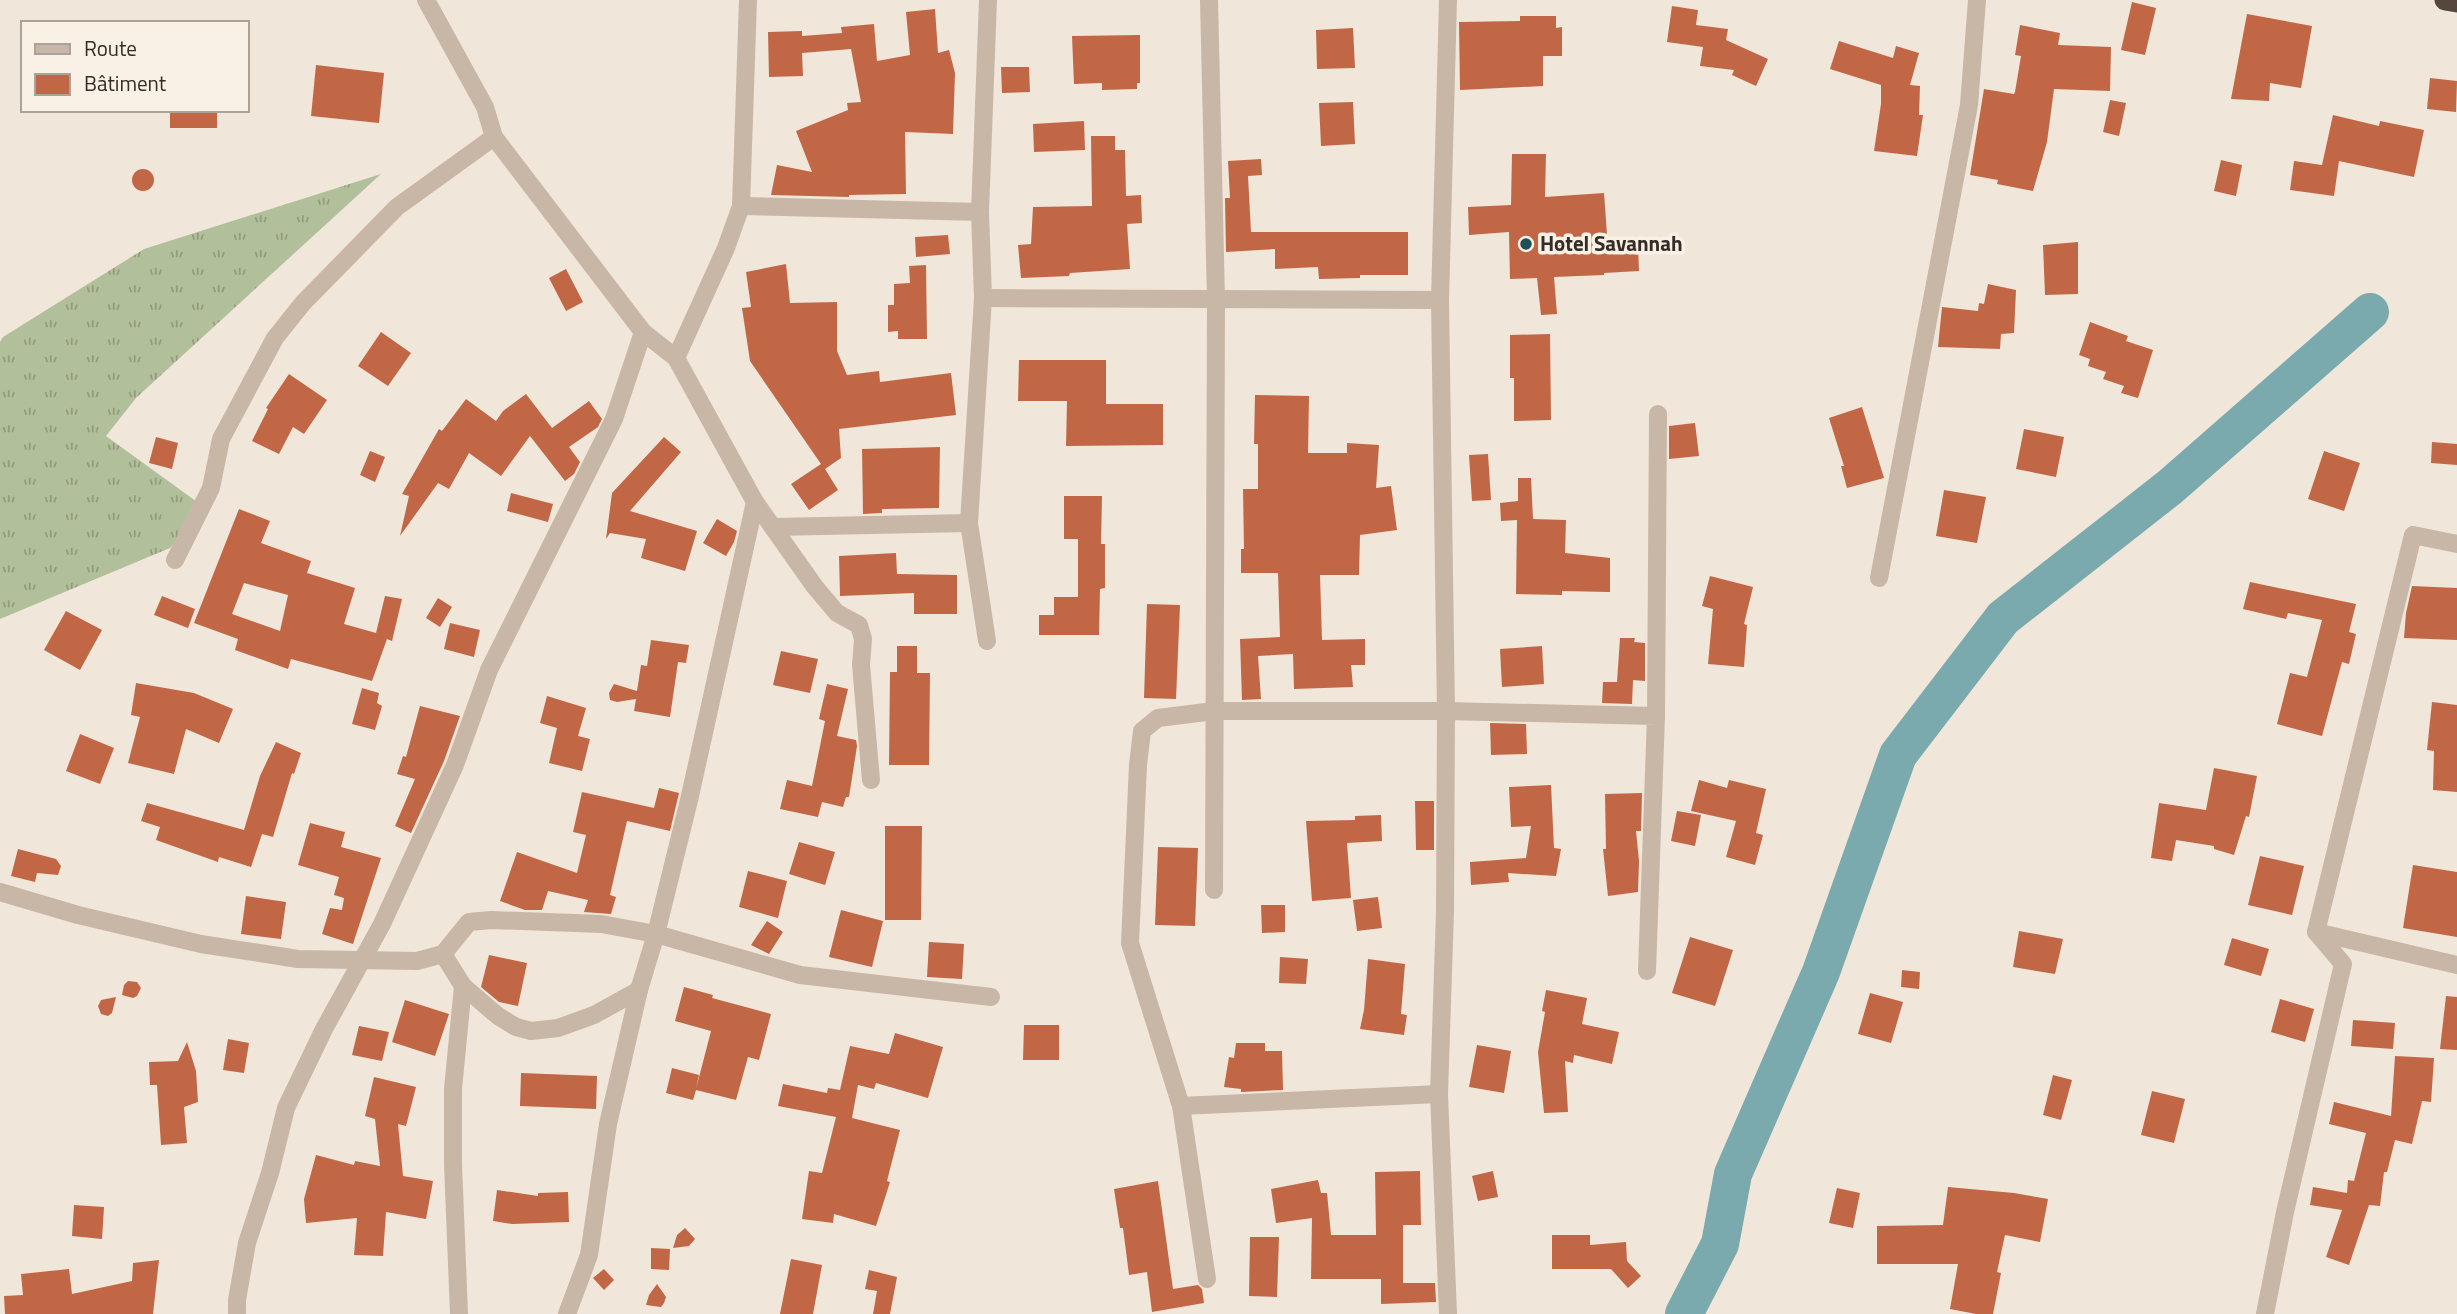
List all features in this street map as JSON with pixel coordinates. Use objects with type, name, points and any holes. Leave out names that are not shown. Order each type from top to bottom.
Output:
[{"type":"highway","points":[[2445,0],[2457,2]]},
{"type":"street","points":[[426,0],[485,107],[494,137],[643,332],[676,358],[755,502],[815,587],[837,613],[859,625],[863,639],[861,665],[872,780]]},
{"type":"street","points":[[676,358],[726,247],[741,206],[748,0]]},
{"type":"street","points":[[987,641],[969,523],[983,299],[980,212],[988,0]]},
{"type":"street","points":[[1209,0],[1216,300],[1214,890]]},
{"type":"street","points":[[1448,0],[1440,300],[1446,711],[1445,911],[1439,1094],[1448,1314]]},
{"type":"street","points":[[1879,578],[1969,105],[1977,0]]},
{"type":"street","points":[[175,560],[211,488],[221,439],[275,338],[303,303],[397,207],[494,137]]},
{"type":"street","points":[[741,206],[980,212]]},
{"type":"street","points":[[983,299],[1440,300]]},
{"type":"street","points":[[237,1314],[247,1242],[270,1173],[286,1108],[361,959],[382,924],[455,765],[489,670],[614,419],[643,332]]},
{"type":"street","points":[[1647,971],[1656,716],[1658,414]]},
{"type":"street","points":[[567,1314],[589,1255],[608,1124],[639,989],[656,934],[690,796],[755,502]]},
{"type":"street","points":[[774,527],[969,523]]},
{"type":"street","points":[[2316,932],[2413,535],[2457,544]]},
{"type":"street","points":[[1207,1279],[1181,1107],[1130,943],[1142,731],[1158,718],[1214,710],[1446,711],[1656,716]]},
{"type":"street","points":[[0,892],[78,915],[201,944],[298,959],[417,961],[443,954],[469,922],[491,920],[601,924],[656,934],[800,975],[991,997]]},
{"type":"street","points":[[2316,932],[2457,965]]},
{"type":"street","points":[[2265,1314],[2285,1212],[2343,964],[2316,932]]},
{"type":"street","points":[[443,954],[463,986],[498,1016],[516,1027],[531,1031],[558,1028],[594,1015],[639,989]]},
{"type":"street","points":[[459,1314],[453,1089],[463,986]]},
{"type":"street","points":[[1181,1107],[1439,1094]]},
{"type":"green space","points":[[381,174],[136,398],[106,436],[204,507],[170,548],[0,619],[0,342],[3,337],[144,249]]},
{"type":"building","points":[[2132,2],[2156,8],[2145,55],[2121,50]]},
{"type":"building","points":[[1672,6],[1698,10],[1696,25],[1728,29],[1726,40],[1768,59],[1756,86],[1732,75],[1734,70],[1700,66],[1703,47],[1667,42]]},
{"type":"building","points":[[935,9],[938,53],[949,50],[955,73],[953,134],[905,132],[906,194],[849,197],[771,195],[777,165],[812,172],[796,131],[848,110],[847,103],[861,102],[851,49],[802,53],[803,76],[769,77],[768,32],[802,31],[802,36],[842,33],[841,27],[874,24],[877,61],[910,55],[906,12]]},
{"type":"building","points":[[2247,14],[2312,26],[2301,88],[2270,83],[2269,101],[2231,99]]},
{"type":"building","points":[[1520,16],[1556,16],[1556,28],[1562,27],[1562,56],[1543,56],[1543,86],[1460,90],[1459,22],[1520,21]]},
{"type":"building","points":[[2020,25],[2060,33],[2058,45],[2111,47],[2110,91],[2054,89],[2047,142],[2033,191],[1970,175],[1984,89],[2015,92],[2021,56],[2015,55]]},
{"type":"building","points":[[1353,28],[1355,68],[1317,69],[1316,30]]},
{"type":"building","points":[[1140,35],[1140,83],[1137,83],[1137,89],[1102,90],[1102,83],[1074,84],[1072,36]]},
{"type":"building","points":[[1839,41],[1893,58],[1896,46],[1919,53],[1910,85],[1920,86],[1919,115],[1923,115],[1917,156],[1874,151],[1881,85],[1830,69]]},
{"type":"building","points":[[316,65],[384,73],[379,123],[311,116]]},
{"type":"building","points":[[1001,67],[1029,67],[1030,92],[1002,93]]},
{"type":"building","points":[[2430,78],[2457,81],[2456,112],[2427,109]]},
{"type":"building","points":[[2110,100],[2126,103],[2119,136],[2103,132]]},
{"type":"building","points":[[1353,102],[1355,144],[1321,146],[1319,103]]},
{"type":"building","points":[[170,112],[217,112],[217,128],[170,128]]},
{"type":"building","points":[[2333,115],[2379,126],[2380,121],[2424,130],[2414,177],[2339,161],[2334,196],[2290,190],[2294,161],[2322,165]]},
{"type":"building","points":[[1084,121],[1085,150],[1034,152],[1033,124]]},
{"type":"building","points":[[1091,136],[1115,136],[1115,150],[1125,150],[1126,196],[1141,195],[1142,223],[1127,224],[1130,269],[1021,278],[1018,245],[1031,244],[1033,207],[1092,206]]},
{"type":"building","points":[[1512,154],[1546,154],[1545,197],[1604,193],[1608,248],[1638,245],[1639,271],[1554,277],[1557,314],[1541,315],[1537,278],[1510,279],[1509,232],[1469,235],[1468,207],[1511,205]]},
{"type":"building","points":[[1261,159],[1262,175],[1248,176],[1251,232],[1408,232],[1408,275],[1360,275],[1360,278],[1319,279],[1318,267],[1275,269],[1275,249],[1226,252],[1225,198],[1230,198],[1228,161]]},
{"type":"building","points":[[2221,160],[2242,165],[2236,196],[2214,191]]},
{"type":"building","points":[[139,169],[147,169],[154,176],[154,184],[147,191],[139,191],[132,184],[132,176]]},
{"type":"building","points":[[948,235],[950,254],[916,257],[915,237]]},
{"type":"building","points":[[2078,242],[2078,294],[2045,295],[2043,245]]},
{"type":"building","points":[[786,264],[790,303],[837,302],[837,351],[847,375],[879,371],[880,382],[951,373],[956,415],[839,429],[841,458],[825,469],[838,490],[809,510],[791,484],[821,464],[750,361],[742,308],[751,307],[746,272]]},
{"type":"building","points":[[926,265],[927,339],[898,339],[898,331],[888,332],[888,305],[894,305],[894,284],[910,283],[909,266]]},
{"type":"building","points":[[566,269],[583,302],[566,311],[549,278]]},
{"type":"building","points":[[1988,284],[2016,290],[2014,333],[2001,334],[2000,349],[1938,347],[1942,307],[1978,311],[1979,303],[1984,304]]},
{"type":"building","points":[[2090,322],[2128,336],[2126,341],[2153,350],[2138,398],[2121,393],[2124,386],[2103,379],[2106,372],[2088,366],[2090,359],[2079,355]]},
{"type":"building","points":[[381,332],[411,353],[388,386],[358,366]]},
{"type":"building","points":[[1550,334],[1551,420],[1514,421],[1510,335]]},
{"type":"building","points":[[1019,360],[1106,360],[1106,404],[1163,404],[1163,445],[1066,446],[1067,401],[1018,401]]},
{"type":"building","points":[[289,374],[327,400],[304,434],[293,427],[279,454],[252,441],[268,409],[266,408]]},
{"type":"building","points":[[526,394],[552,428],[589,401],[602,419],[598,427],[569,447],[580,462],[574,474],[565,481],[530,436],[501,476],[469,453],[449,489],[438,483],[400,536],[409,496],[402,494],[439,429],[442,431],[466,399],[496,421],[503,411]]},
{"type":"building","points":[[1255,395],[1309,396],[1308,453],[1347,453],[1347,443],[1379,445],[1376,488],[1391,486],[1397,530],[1360,535],[1359,575],[1320,575],[1322,640],[1365,639],[1365,665],[1351,665],[1353,687],[1294,689],[1293,654],[1258,656],[1261,699],[1242,700],[1240,639],[1280,637],[1278,573],[1241,573],[1241,549],[1244,549],[1243,489],[1258,489],[1258,444],[1254,444]]},
{"type":"building","points":[[1862,407],[1884,478],[1847,488],[1841,466],[1844,466],[1829,418]]},
{"type":"building","points":[[1695,423],[1699,456],[1669,459],[1669,426]]},
{"type":"building","points":[[2024,429],[2064,437],[2056,477],[2016,469]]},
{"type":"building","points":[[156,437],[178,443],[172,469],[149,463]]},
{"type":"building","points":[[664,437],[681,452],[630,511],[697,531],[685,571],[641,558],[646,539],[610,533],[606,539],[612,493]]},
{"type":"building","points":[[2432,442],[2457,444],[2457,465],[2431,463]]},
{"type":"building","points":[[940,447],[939,508],[882,509],[882,513],[863,514],[862,449]]},
{"type":"building","points":[[370,451],[385,457],[375,482],[360,475]]},
{"type":"building","points":[[2324,451],[2360,463],[2344,511],[2308,499]]},
{"type":"building","points":[[1488,454],[1491,500],[1472,501],[1469,455]]},
{"type":"building","points":[[1518,478],[1531,478],[1533,519],[1566,520],[1565,553],[1610,558],[1610,592],[1516,594],[1517,520],[1501,521],[1500,503],[1518,501]]},
{"type":"building","points":[[1944,490],[1986,497],[1977,543],[1936,536]]},
{"type":"building","points":[[511,493],[553,504],[548,522],[507,511]]},
{"type":"building","points":[[1064,496],[1102,496],[1101,544],[1105,544],[1105,588],[1100,589],[1099,635],[1039,635],[1039,615],[1054,615],[1054,597],[1078,597],[1078,539],[1064,539]]},
{"type":"building","points":[[239,509],[270,521],[261,543],[311,561],[307,573],[355,588],[344,624],[376,633],[385,596],[402,599],[392,641],[387,639],[372,681],[291,659],[288,669],[235,650],[238,639],[194,623]],"holes":[[[244,583],[288,595],[280,631],[232,614]]]},
{"type":"building","points":[[717,519],[737,531],[726,556],[703,543]]},
{"type":"building","points":[[896,553],[897,574],[957,575],[957,614],[914,614],[914,593],[840,596],[839,556]]},
{"type":"building","points":[[1710,576],[1753,587],[1744,624],[1747,625],[1744,667],[1708,664],[1713,609],[1702,606]]},
{"type":"building","points":[[2250,582],[2356,604],[2349,632],[2356,634],[2349,664],[2342,662],[2322,736],[2277,724],[2290,673],[2307,677],[2322,620],[2288,613],[2286,619],[2243,609]]},
{"type":"building","points":[[2412,586],[2457,588],[2457,640],[2404,638]]},
{"type":"building","points":[[162,596],[195,609],[188,628],[154,615]]},
{"type":"building","points":[[438,598],[452,607],[440,627],[426,618]]},
{"type":"building","points":[[1147,604],[1180,605],[1176,699],[1144,698]]},
{"type":"building","points":[[66,611],[102,630],[80,670],[44,650]]},
{"type":"building","points":[[450,623],[480,630],[474,657],[444,649]]},
{"type":"building","points":[[1620,638],[1635,638],[1634,642],[1645,643],[1645,681],[1633,680],[1632,704],[1602,703],[1603,682],[1617,682]]},
{"type":"building","points":[[651,640],[689,645],[686,663],[678,662],[670,717],[634,711],[636,699],[617,702],[610,700],[609,693],[614,684],[637,691],[641,665],[647,666]]},
{"type":"building","points":[[897,646],[917,646],[917,673],[930,673],[929,765],[889,765],[890,672],[897,672]]},
{"type":"building","points":[[1542,646],[1544,684],[1502,687],[1500,649]]},
{"type":"building","points":[[781,651],[818,659],[810,693],[773,685]]},
{"type":"building","points":[[136,683],[194,693],[233,709],[219,743],[186,729],[174,774],[128,763],[140,717],[131,715]]},
{"type":"building","points":[[827,684],[848,689],[837,736],[856,740],[849,797],[846,797],[843,807],[822,802],[818,817],[780,809],[787,780],[812,786],[825,721],[819,719]]},
{"type":"building","points":[[362,688],[379,693],[377,703],[382,706],[375,730],[352,724]]},
{"type":"building","points":[[547,696],[586,708],[578,736],[590,739],[582,771],[549,763],[557,728],[540,723]]},
{"type":"building","points":[[2432,702],[2457,705],[2457,792],[2433,790],[2434,751],[2427,750]]},
{"type":"building","points":[[420,706],[460,716],[444,761],[411,833],[395,826],[415,779],[397,774],[403,756],[406,757]]},
{"type":"building","points":[[1490,723],[1526,724],[1527,754],[1491,755]]},
{"type":"building","points":[[80,734],[114,748],[100,784],[66,771]]},
{"type":"building","points":[[276,742],[301,753],[294,774],[292,773],[273,837],[262,834],[251,867],[219,857],[218,862],[156,840],[160,827],[141,821],[147,803],[244,830],[260,776]]},
{"type":"building","points":[[2214,768],[2257,776],[2249,817],[2246,816],[2234,855],[2214,849],[2214,846],[2176,840],[2172,861],[2151,858],[2159,803],[2206,810]]},
{"type":"building","points":[[1699,780],[1727,788],[1729,780],[1766,789],[1756,833],[1763,835],[1755,865],[1726,857],[1736,821],[1691,811]]},
{"type":"building","points":[[1551,785],[1554,848],[1561,849],[1556,876],[1508,873],[1509,882],[1471,885],[1470,862],[1526,858],[1531,826],[1511,827],[1509,787]]},
{"type":"building","points":[[659,788],[679,793],[670,831],[627,821],[610,895],[616,897],[611,914],[584,912],[588,900],[548,891],[542,910],[525,910],[500,901],[517,852],[577,873],[586,835],[573,832],[582,792],[654,808]]},
{"type":"building","points":[[1642,793],[1641,831],[1636,831],[1638,892],[1608,896],[1603,849],[1606,849],[1605,794]]},
{"type":"building","points":[[1415,801],[1434,801],[1434,850],[1416,850]]},
{"type":"building","points":[[1677,811],[1701,815],[1695,846],[1671,841]]},
{"type":"building","points":[[1381,815],[1382,841],[1347,843],[1351,898],[1312,901],[1306,821],[1355,820],[1355,816]]},
{"type":"building","points":[[310,823],[345,832],[341,847],[381,858],[353,944],[322,934],[330,908],[342,910],[344,898],[334,895],[339,877],[298,865]]},
{"type":"building","points":[[885,826],[922,826],[921,920],[885,920]]},
{"type":"building","points":[[799,842],[835,852],[825,885],[789,874]]},
{"type":"building","points":[[1158,847],[1198,848],[1195,926],[1155,925]]},
{"type":"building","points":[[18,849],[56,859],[61,866],[58,875],[37,873],[35,882],[11,876]]},
{"type":"building","points":[[2260,856],[2304,866],[2292,915],[2248,905]]},
{"type":"building","points":[[2413,865],[2457,872],[2457,937],[2403,928]]},
{"type":"building","points":[[748,871],[787,881],[778,918],[739,907]]},
{"type":"building","points":[[246,896],[286,902],[281,939],[241,934]]},
{"type":"building","points":[[1378,897],[1382,928],[1357,931],[1353,900]]},
{"type":"building","points":[[1261,905],[1285,905],[1285,932],[1262,933]]},
{"type":"building","points":[[841,910],[883,921],[872,967],[829,957]]},
{"type":"building","points":[[767,921],[783,932],[769,954],[751,945]]},
{"type":"building","points":[[2019,931],[2063,939],[2055,974],[2013,967]]},
{"type":"building","points":[[1690,937],[1733,950],[1715,1006],[1672,993]]},
{"type":"building","points":[[2232,938],[2269,949],[2261,976],[2224,965]]},
{"type":"building","points":[[929,942],[964,944],[962,979],[927,977]]},
{"type":"building","points":[[489,955],[527,963],[518,1006],[499,1002],[481,987]]},
{"type":"building","points":[[1280,957],[1308,959],[1306,984],[1279,983]]},
{"type":"building","points":[[1368,959],[1405,964],[1401,1014],[1407,1015],[1404,1035],[1360,1029]]},
{"type":"building","points":[[1902,970],[1920,972],[1919,989],[1901,987]]},
{"type":"building","points":[[128,981],[137,982],[141,988],[133,998],[122,995],[124,985]]},
{"type":"building","points":[[684,987],[713,995],[712,998],[771,1014],[759,1060],[748,1057],[736,1100],[696,1090],[693,1100],[666,1093],[672,1068],[699,1075],[696,1089],[711,1031],[675,1021]]},
{"type":"building","points":[[1546,990],[1587,998],[1582,1024],[1619,1032],[1612,1064],[1574,1055],[1573,1063],[1565,1061],[1568,1112],[1544,1113],[1538,1052]]},
{"type":"building","points":[[1870,993],[1903,1002],[1891,1043],[1858,1034]]},
{"type":"building","points":[[2446,996],[2457,997],[2457,1050],[2440,1049]]},
{"type":"building","points":[[116,997],[112,1013],[108,1016],[101,1014],[98,1006],[101,1000]]},
{"type":"building","points":[[2280,999],[2314,1009],[2305,1042],[2271,1032]]},
{"type":"building","points":[[405,1000],[449,1014],[435,1056],[392,1042]]},
{"type":"building","points":[[2353,1020],[2395,1023],[2393,1049],[2351,1046]]},
{"type":"building","points":[[1024,1025],[1059,1025],[1059,1060],[1023,1060]]},
{"type":"building","points":[[359,1026],[389,1032],[382,1061],[352,1055]]},
{"type":"building","points":[[895,1033],[943,1047],[928,1098],[876,1083],[874,1089],[858,1085],[852,1118],[900,1130],[887,1181],[890,1182],[876,1226],[834,1214],[833,1223],[802,1219],[809,1171],[822,1173],[836,1117],[778,1106],[783,1084],[827,1093],[828,1088],[840,1090],[850,1046],[889,1054]]},
{"type":"building","points":[[228,1039],[249,1043],[244,1073],[223,1070]]},
{"type":"building","points":[[187,1042],[196,1071],[198,1102],[184,1107],[187,1143],[161,1145],[157,1085],[150,1085],[149,1062],[178,1061]]},
{"type":"building","points":[[1236,1043],[1265,1043],[1265,1051],[1282,1051],[1283,1090],[1241,1092],[1241,1089],[1224,1087],[1229,1057],[1234,1058]]},
{"type":"building","points":[[1477,1045],[1511,1051],[1504,1093],[1469,1087]]},
{"type":"building","points":[[2395,1056],[2434,1058],[2431,1102],[2422,1101],[2412,1144],[2395,1140],[2387,1172],[2384,1172],[2380,1206],[2369,1205],[2349,1265],[2326,1257],[2342,1210],[2310,1205],[2313,1187],[2347,1193],[2348,1180],[2354,1181],[2366,1133],[2329,1124],[2334,1102],[2391,1116]]},
{"type":"building","points":[[521,1073],[597,1076],[596,1109],[520,1106]]},
{"type":"building","points":[[2053,1075],[2072,1080],[2061,1120],[2043,1115]]},
{"type":"building","points":[[374,1077],[416,1087],[406,1126],[398,1124],[403,1176],[433,1181],[426,1219],[386,1212],[383,1256],[354,1255],[357,1218],[306,1223],[304,1199],[316,1155],[354,1165],[355,1161],[380,1166],[375,1119],[365,1116]]},
{"type":"building","points":[[2152,1091],[2185,1099],[2174,1143],[2141,1135]]},
{"type":"building","points":[[1420,1171],[1421,1225],[1403,1225],[1403,1283],[1435,1283],[1436,1302],[1381,1304],[1381,1279],[1311,1279],[1312,1218],[1276,1223],[1271,1189],[1318,1180],[1321,1193],[1327,1193],[1331,1235],[1376,1235],[1375,1172]]},
{"type":"building","points":[[1493,1171],[1498,1197],[1478,1201],[1472,1176]]},
{"type":"building","points":[[1158,1181],[1173,1289],[1198,1285],[1202,1289],[1204,1303],[1152,1312],[1147,1272],[1129,1275],[1123,1228],[1120,1228],[1114,1189]]},
{"type":"building","points":[[1948,1187],[2048,1199],[2040,1242],[2005,1235],[1997,1272],[2001,1273],[1993,1314],[1950,1309],[1958,1264],[1877,1264],[1877,1226],[1943,1225]]},
{"type":"building","points":[[1837,1188],[1860,1193],[1853,1228],[1829,1223]]},
{"type":"building","points":[[497,1190],[538,1196],[538,1193],[568,1192],[569,1222],[512,1224],[493,1221]]},
{"type":"building","points":[[74,1205],[104,1207],[102,1239],[72,1236]]},
{"type":"building","points":[[685,1228],[695,1239],[689,1246],[673,1248],[677,1235]]},
{"type":"building","points":[[1552,1235],[1590,1235],[1590,1245],[1626,1242],[1627,1261],[1641,1276],[1628,1288],[1611,1269],[1552,1269]]},
{"type":"building","points":[[1250,1237],[1279,1237],[1277,1297],[1249,1296]]},
{"type":"building","points":[[651,1248],[670,1249],[669,1270],[651,1269]]},
{"type":"building","points":[[791,1259],[822,1265],[813,1314],[780,1314]]},
{"type":"building","points":[[159,1260],[153,1314],[5,1314],[4,1296],[23,1295],[21,1274],[69,1269],[72,1294],[132,1281],[133,1263]]},
{"type":"building","points":[[604,1269],[614,1280],[604,1290],[593,1278]]},
{"type":"building","points":[[869,1270],[897,1277],[890,1314],[873,1314],[877,1291],[865,1289]]},
{"type":"building","points":[[657,1284],[666,1297],[664,1303],[661,1307],[646,1305],[649,1295]]},
{"type":"waterway","points":[[1684,1314],[1720,1244],[1733,1174],[1821,972],[1898,755],[2003,618],[2170,487],[2370,312]]},
{"type":"place","name":"Hotel Savannah","points":[[1526,244]]}]
